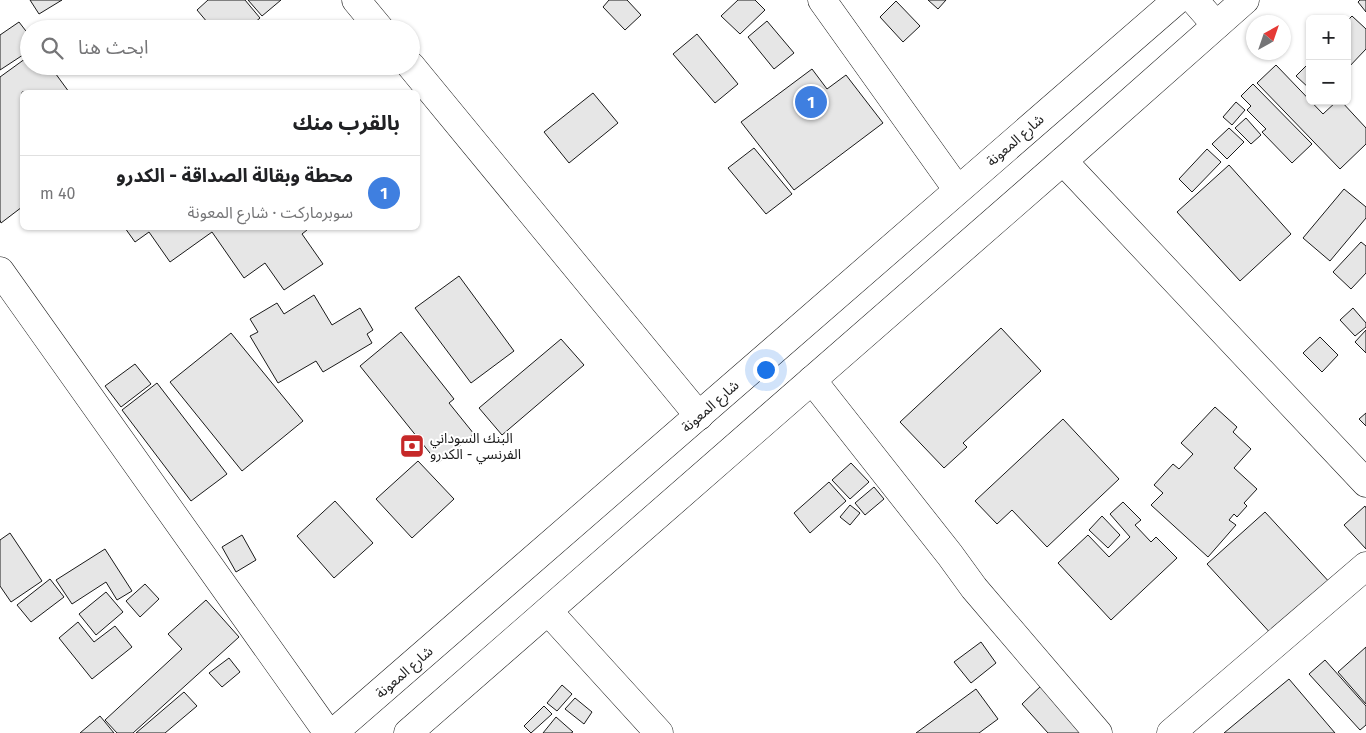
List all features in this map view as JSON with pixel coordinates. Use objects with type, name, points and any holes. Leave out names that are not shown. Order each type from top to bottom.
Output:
[{"type":"main road","points":[[356,0],[373,20]]},
{"type":"main road","points":[[822,0],[957,189]]},
{"type":"main road","name":"شارع المعونة","points":[[333,733],[699,416],[957,189],[1177,0]]},
{"type":"main road","points":[[1194,0],[1216,25]]},
{"type":"main road","points":[[408,733],[1245,0]]},
{"type":"main road","points":[[418,75],[699,416]]},
{"type":"main road","points":[[1063,161],[1366,483]]},
{"type":"main road","points":[[0,271],[328,733]]},
{"type":"main road","points":[[812,380],[945,548],[974,588],[1098,733]]},
{"type":"main road","points":[[1171,733],[1366,566]]},
{"type":"main road","points":[[548,611],[659,733]]},
{"type":"building","points":[[30,0],[62,0],[39,14]]},
{"type":"building","points":[[208,0],[245,0],[260,18],[258,20],[205,20],[197,10]]},
{"type":"building","points":[[248,0],[281,0],[262,16]]},
{"type":"building","points":[[609,0],[627,0],[641,15],[625,30],[603,7]]},
{"type":"building","points":[[738,0],[755,0],[765,10],[740,34],[721,16]]},
{"type":"building","points":[[928,0],[946,0],[938,9]]},
{"type":"building","points":[[1366,0],[1366,12],[1358,2]]},
{"type":"building","points":[[896,1],[920,26],[903,42],[880,17]]},
{"type":"building","points":[[1351,17],[1366,29],[1366,49],[1351,65],[1351,60]]},
{"type":"building","points":[[767,21],[794,53],[774,69],[748,37]]},
{"type":"building","points":[[19,22],[20,23],[20,57],[0,70],[0,35]]},
{"type":"building","points":[[697,34],[738,84],[715,103],[673,54]]},
{"type":"building","points":[[20,63],[20,75],[57,75],[68,90],[20,90],[20,209],[1,223],[0,220],[0,77]]},
{"type":"building","points":[[1276,65],[1306,96],[1306,105],[1314,105],[1323,114],[1333,105],[1345,105],[1366,128],[1366,144],[1340,169],[1257,83]]},
{"type":"building","points":[[1306,66],[1306,85],[1296,76]]},
{"type":"building","points":[[812,69],[827,89],[846,75],[883,123],[794,190],[741,122]]},
{"type":"building","points":[[1253,84],[1312,144],[1292,163],[1262,132],[1266,129],[1247,110],[1251,106],[1241,96]]},
{"type":"building","points":[[593,93],[618,123],[569,163],[544,132]]},
{"type":"building","points":[[1236,102],[1245,110],[1232,125],[1223,117]]},
{"type":"building","points":[[1246,118],[1261,135],[1251,144],[1235,128]]},
{"type":"building","points":[[1229,128],[1244,142],[1227,159],[1212,144]]},
{"type":"building","points":[[754,148],[792,194],[766,214],[728,168]]},
{"type":"building","points":[[1207,149],[1221,162],[1192,192],[1179,179]]},
{"type":"building","points":[[1229,165],[1291,234],[1240,281],[1177,212]]},
{"type":"building","points":[[1344,189],[1366,207],[1366,218],[1330,261],[1303,238]]},
{"type":"building","points":[[126,230],[307,230],[302,234],[323,264],[284,290],[265,263],[244,278],[212,232],[170,262],[149,232],[135,242]]},
{"type":"building","points":[[1361,242],[1366,246],[1366,273],[1351,289],[1333,272]]},
{"type":"building","points":[[459,276],[514,351],[471,383],[415,308]]},
{"type":"building","points":[[314,295],[332,325],[360,308],[373,330],[367,334],[372,343],[323,372],[316,361],[278,383],[250,336],[258,332],[250,319],[277,303],[284,314]]},
{"type":"building","points":[[1353,308],[1366,323],[1366,327],[1355,336],[1340,320]]},
{"type":"building","points":[[1001,328],[1041,371],[963,443],[967,447],[944,468],[900,422]]},
{"type":"building","points":[[1366,330],[1366,353],[1355,342]]},
{"type":"building","points":[[401,332],[454,399],[449,403],[474,434],[438,463],[360,366]]},
{"type":"building","points":[[231,333],[303,421],[242,471],[170,382]]},
{"type":"building","points":[[1320,337],[1338,355],[1322,372],[1303,353]]},
{"type":"building","points":[[561,339],[584,365],[502,435],[479,408]]},
{"type":"building","points":[[135,364],[151,384],[121,407],[105,386]]},
{"type":"building","points":[[157,383],[227,474],[191,501],[122,410]]},
{"type":"building","points":[[1215,407],[1237,427],[1233,432],[1251,449],[1234,468],[1257,489],[1244,503],[1247,506],[1237,517],[1234,514],[1229,520],[1236,525],[1208,557],[1151,505],[1163,493],[1154,485],[1173,464],[1179,469],[1193,454],[1181,443]]},
{"type":"building","points":[[1366,413],[1366,426],[1359,419]]},
{"type":"building","points":[[1063,419],[1119,479],[1047,547],[1012,510],[997,524],[975,501]]},
{"type":"building","points":[[418,461],[454,499],[412,538],[376,499]]},
{"type":"building","points":[[851,463],[869,482],[850,499],[832,480]]},
{"type":"building","points":[[829,482],[846,501],[810,533],[794,513]]},
{"type":"building","points":[[874,487],[884,499],[865,515],[855,503]]},
{"type":"building","points":[[335,501],[373,543],[334,578],[297,536]]},
{"type":"building","points":[[1123,502],[1141,520],[1135,525],[1151,542],[1156,537],[1177,558],[1111,620],[1058,563],[1088,535],[1109,557],[1130,537],[1110,514]]},
{"type":"building","points":[[850,505],[860,513],[850,525],[840,517]]},
{"type":"building","points":[[1365,506],[1366,508],[1366,549],[1344,525]]},
{"type":"building","points":[[1265,512],[1332,585],[1274,637],[1207,564]]},
{"type":"building","points":[[1102,516],[1120,535],[1108,548],[1089,530]]},
{"type":"building","points":[[10,533],[42,581],[11,602],[0,586],[0,540]]},
{"type":"building","points":[[242,535],[256,560],[236,572],[222,547]]},
{"type":"building","points":[[105,549],[132,591],[117,600],[106,582],[72,604],[56,580]]},
{"type":"building","points":[[50,579],[64,597],[31,622],[17,605]]},
{"type":"building","points":[[145,584],[159,599],[140,617],[126,601]]},
{"type":"building","points":[[106,592],[123,612],[96,635],[79,614]]},
{"type":"building","points":[[206,600],[239,637],[133,733],[117,733],[105,720],[182,649],[168,634]]},
{"type":"building","points":[[78,622],[94,642],[115,626],[132,647],[92,679],[59,638]]},
{"type":"building","points":[[981,642],[996,663],[971,683],[954,662]]},
{"type":"building","points":[[1366,647],[1366,704],[1338,672]]},
{"type":"building","points":[[229,658],[240,672],[222,687],[209,673]]},
{"type":"building","points":[[1325,660],[1366,706],[1366,725],[1360,730],[1309,674]]},
{"type":"building","points":[[1289,679],[1335,733],[1224,733]]},
{"type":"building","points":[[562,685],[572,694],[557,711],[547,703]]},
{"type":"building","points":[[1042,685],[1087,733],[1048,733],[1022,704]]},
{"type":"building","points":[[976,689],[998,719],[979,733],[916,733]]},
{"type":"building","points":[[184,692],[197,706],[165,733],[136,733]]},
{"type":"building","points":[[575,698],[592,712],[584,724],[565,709]]},
{"type":"building","points":[[544,706],[552,714],[531,733],[524,726]]},
{"type":"building","points":[[100,716],[114,733],[80,733]]},
{"type":"building","points":[[556,717],[573,732],[543,733]]},
{"type":"place","name":"محطة وبقالة الصداقة - الكدرو","points":[[811,102]]},
{"type":"place","name":"البنك السوداني الفرنسي - الكدرو","points":[[412,446]]}]
